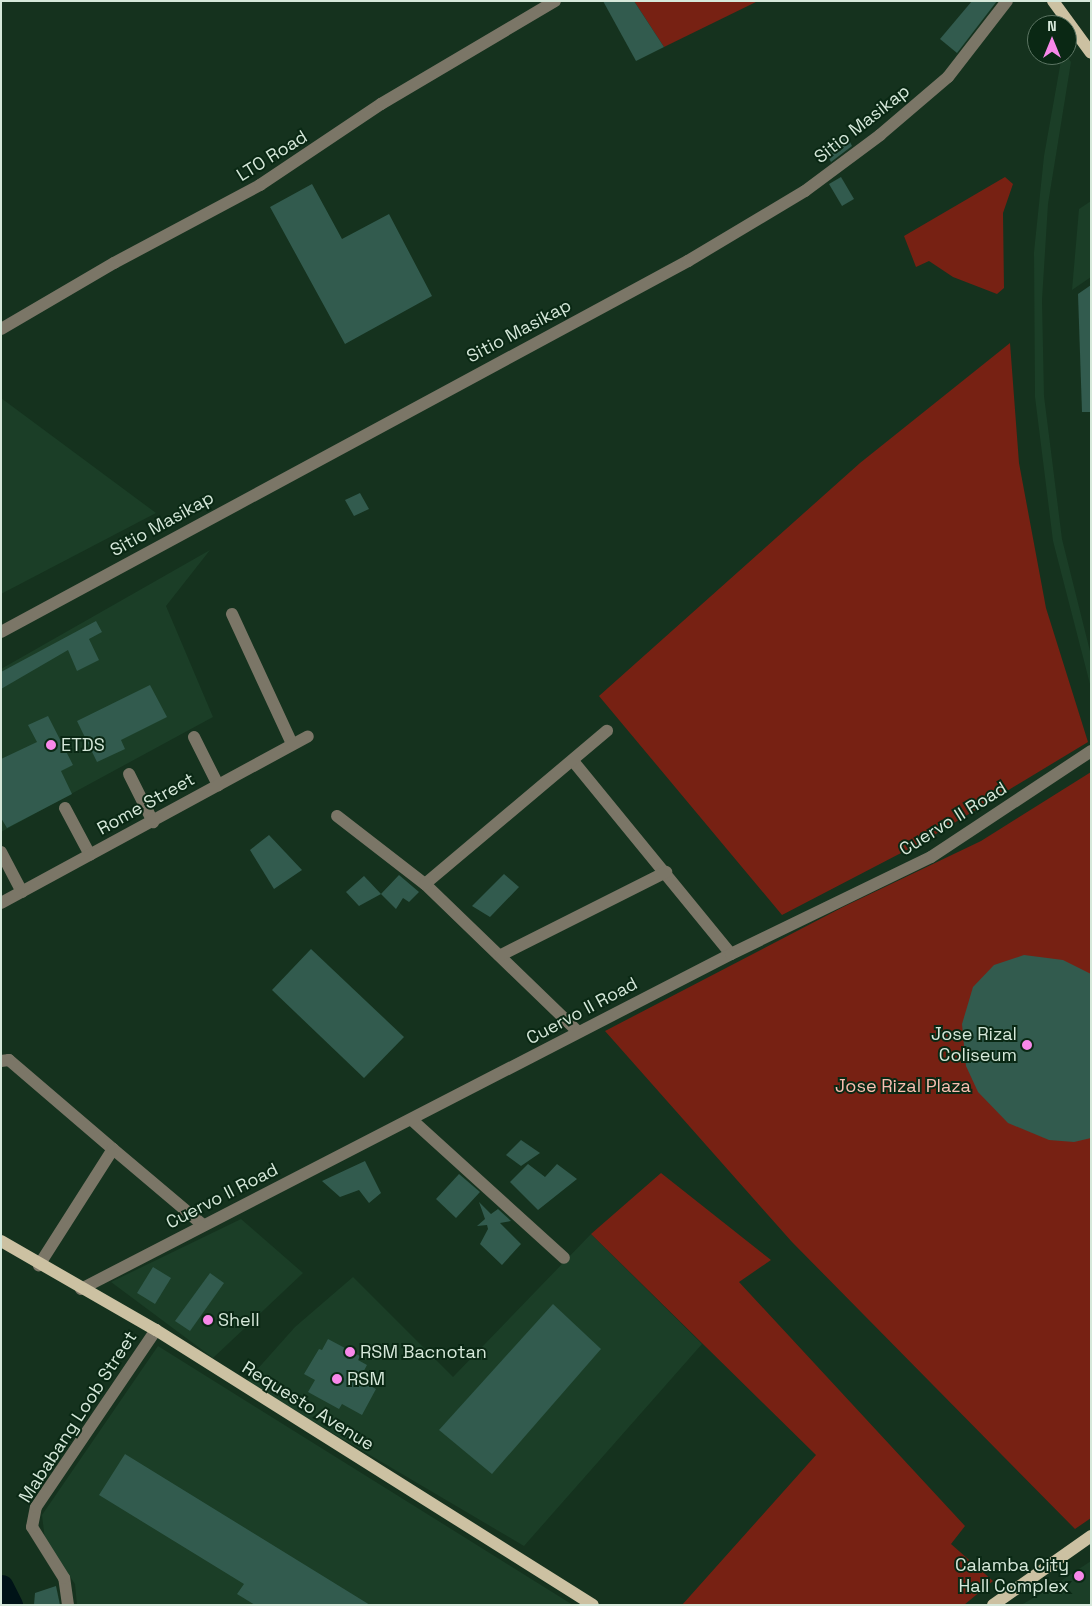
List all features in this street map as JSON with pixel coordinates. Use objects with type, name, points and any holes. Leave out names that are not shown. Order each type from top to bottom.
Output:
[{"type":"main road","points":[[1053,1],[1091,53]]},
{"type":"main road","name":"Requesto Avenue","points":[[1,1241],[39,1265],[156,1330],[593,1605]]},
{"type":"main road","points":[[993,1605],[1091,1536]]},
{"type":"street","name":"LTO Road","points":[[1,329],[114,263],[260,185],[381,104],[555,1]]},
{"type":"street","name":"Sitio Masikap","points":[[1,632],[688,261],[805,191],[880,135],[948,77],[1007,1]]},
{"type":"street","points":[[232,614],[292,744]]},
{"type":"street","points":[[424,884],[607,731]]},
{"type":"street","name":"Rome Street","points":[[1,903],[308,736]]},
{"type":"street","points":[[194,737],[218,785]]},
{"type":"street","name":"Cuervo II Road","points":[[81,1288],[412,1120],[731,954],[931,857],[1091,751]]},
{"type":"street","points":[[573,761],[666,872],[731,954]]},
{"type":"street","points":[[129,774],[153,822]]},
{"type":"street","points":[[65,808],[90,855]]},
{"type":"street","points":[[337,816],[424,884],[501,955],[578,1032]]},
{"type":"street","points":[[1,852],[22,892]]},
{"type":"street","points":[[501,955],[666,872]]},
{"type":"street","points":[[1,1061],[9,1060],[203,1225]]},
{"type":"street","points":[[412,1120],[564,1258]]},
{"type":"street","points":[[39,1265],[113,1149]]},
{"type":"street","name":"Mababang Loob Street","points":[[68,1605],[64,1578],[32,1527],[34,1513],[156,1330]]},
{"type":"shaded area","points":[[1060,65],[1071,65],[1048,204],[1042,300],[1044,396],[1062,539],[1091,655],[1091,688],[1053,541],[1035,397],[1034,252],[1044,156]]},
{"type":"shaded area","points":[[1091,201],[1091,277],[1072,290],[1079,209]]},
{"type":"shaded area","points":[[1,398],[156,513],[1,594]]},
{"type":"shaded area","points":[[210,550],[166,606],[213,717],[1,832],[1,669]]},
{"type":"shaded area","name":"Shell","points":[[241,1219],[303,1273],[213,1358],[111,1282]]},
{"type":"shaded area","points":[[591,1234],[702,1344],[524,1546],[246,1382],[295,1327],[353,1277],[453,1377]]},
{"type":"shaded area","points":[[158,1346],[573,1605],[77,1605],[75,1584],[45,1540],[42,1515]]},
{"type":"shaded area","name":"Calamba City Hall Complex","points":[[1091,1561],[1091,1605],[1021,1605],[1044,1592]]},
{"type":"green space","points":[[634,1],[758,1],[664,47]]},
{"type":"green space","points":[[1005,177],[1013,184],[1003,213],[1004,288],[997,294],[953,277],[929,261],[916,267],[904,236]]},
{"type":"green space","points":[[1010,343],[1019,463],[1046,608],[1088,742],[926,840],[782,915],[599,696],[860,463]]},
{"type":"green space","name":"Jose Rizal Plaza","points":[[1091,772],[1091,1518],[1075,1529],[792,1242],[605,1031],[843,907],[981,841]]},
{"type":"green space","points":[[661,1173],[771,1260],[739,1282],[965,1526],[951,1544],[993,1581],[964,1605],[682,1605],[816,1455],[591,1234]]},
{"type":"building","points":[[603,1],[634,1],[664,47],[636,61]]},
{"type":"building","points":[[972,1],[997,1],[957,53],[940,39]]},
{"type":"building","points":[[847,136],[852,146],[831,162],[823,147]]},
{"type":"building","points":[[841,177],[854,199],[842,206],[829,184]]},
{"type":"building","points":[[312,184],[342,239],[389,214],[432,296],[345,344],[270,207]]},
{"type":"building","points":[[1091,285],[1091,412],[1082,412],[1078,294]]},
{"type":"building","points":[[360,493],[369,509],[354,516],[345,500]]},
{"type":"building","points":[[96,621],[102,632],[89,639],[99,660],[77,671],[68,650],[1,689],[1,672]]},
{"type":"building","points":[[150,685],[167,717],[121,740],[125,749],[97,762],[77,721]]},
{"type":"building","points":[[48,716],[73,765],[61,771],[72,794],[7,828],[1,818],[1,759],[37,742],[28,725]]},
{"type":"building","points":[[269,835],[302,870],[274,889],[250,850]]},
{"type":"building","points":[[504,874],[519,887],[490,917],[472,906]]},
{"type":"building","points":[[399,875],[419,892],[409,902],[403,898],[396,909],[381,894]]},
{"type":"building","points":[[364,876],[381,894],[359,906],[346,892]]},
{"type":"building","points":[[311,949],[404,1037],[364,1078],[272,990]]},
{"type":"building","name":"Jose Rizal Coliseum","points":[[1024,955],[1063,960],[1091,974],[1091,1138],[1074,1142],[1049,1140],[1008,1123],[978,1092],[966,1066],[962,1024],[973,987],[994,965]]},
{"type":"building","points":[[521,1140],[540,1153],[521,1166],[506,1155]]},
{"type":"building","points":[[365,1161],[381,1193],[369,1203],[359,1190],[340,1197],[322,1181]]},
{"type":"building","points":[[528,1164],[545,1177],[557,1164],[577,1179],[538,1210],[510,1182]]},
{"type":"building","points":[[459,1174],[480,1192],[456,1218],[436,1199]]},
{"type":"building","points":[[479,1202],[491,1214],[498,1209],[511,1221],[500,1223],[521,1244],[502,1265],[480,1244],[488,1229],[487,1225],[477,1226],[485,1219]]},
{"type":"building","points":[[153,1267],[171,1278],[155,1304],[137,1293]]},
{"type":"building","points":[[210,1273],[224,1283],[190,1331],[175,1321]]},
{"type":"building","points":[[553,1304],[601,1349],[492,1474],[439,1430]]},
{"type":"building","points":[[328,1339],[360,1356],[358,1360],[367,1365],[359,1380],[376,1389],[362,1415],[342,1404],[339,1409],[308,1392],[315,1380],[304,1374],[319,1349],[322,1350]]},
{"type":"building","points":[[125,1454],[370,1605],[255,1605],[237,1594],[244,1584],[99,1495]]},
{"type":"building","points":[[56,1586],[60,1605],[34,1605],[35,1593]]},
{"type":"waterway","points":[[1,1587],[10,1605]]},
{"type":"place","name":"ETDS","points":[[51,745]]},
{"type":"place","name":"Jose Rizal Coliseum","points":[[1027,1045]]},
{"type":"place","name":"Shell","points":[[208,1320]]},
{"type":"place","name":"RSM Bacnotan","points":[[350,1352]]},
{"type":"place","name":"RSM","points":[[337,1379]]},
{"type":"place","name":"Calamba City Hall Complex","points":[[1079,1576]]}]
